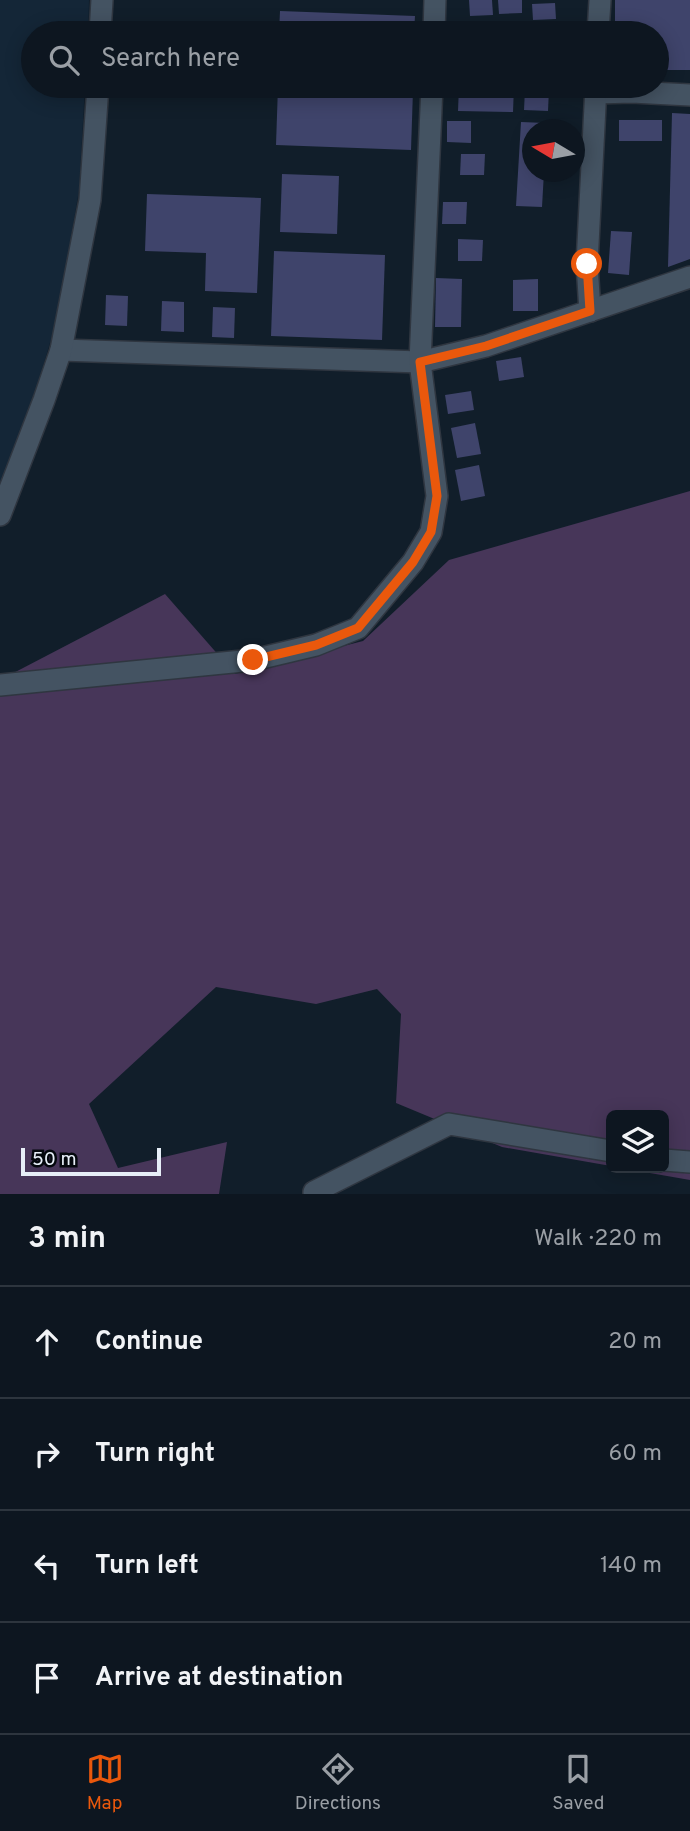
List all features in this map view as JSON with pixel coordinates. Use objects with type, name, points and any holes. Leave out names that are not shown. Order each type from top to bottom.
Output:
[{"type":"street","points":[[101,21],[102,0]]},
{"type":"street","points":[[435,21],[436,0]]},
{"type":"street","points":[[599,21],[600,0]]},
{"type":"street","points":[[669,93],[690,94]]},
{"type":"street","points":[[0,515],[61,350],[90,200],[97,98]]},
{"type":"street","points":[[0,685],[253,660],[316,645],[358,628],[413,562],[431,532],[437,496],[420,362],[431,98]]},
{"type":"street","points":[[590,311],[587,264],[596,98]]},
{"type":"street","points":[[61,350],[420,362],[486,346],[690,278]]},
{"type":"street","points":[[314,1192],[449,1124],[606,1150]]},
{"type":"street","points":[[669,1160],[690,1162]]},
{"type":"shaded area","points":[[0,0],[89,0],[88,21],[21,21],[21,98],[84,98],[79,190],[52,336],[31,407],[0,485]]},
{"type":"shaded area","points":[[690,491],[690,1180],[650,1173],[669,1173],[669,1110],[606,1110],[606,1165],[502,1147],[396,1103],[401,1014],[377,989],[316,1004],[216,987],[89,1104],[118,1168],[227,1142],[219,1194],[0,1194],[0,680],[165,594],[235,674],[363,641],[449,560]]},
{"type":"building","points":[[469,0],[492,0],[493,15],[470,16]]},
{"type":"building","points":[[498,0],[522,0],[522,13],[499,14]]},
{"type":"building","points":[[615,0],[690,0],[690,70],[669,70],[669,21],[615,21]]},
{"type":"building","points":[[555,3],[556,19],[533,20],[532,4]]},
{"type":"building","points":[[280,11],[415,16],[415,21],[280,21]]},
{"type":"building","points":[[278,98],[413,98],[411,150],[276,145]]},
{"type":"building","points":[[459,98],[514,98],[513,112],[458,111]]},
{"type":"building","points":[[525,98],[549,98],[548,111],[524,110]]},
{"type":"building","points":[[672,113],[690,114],[690,259],[668,267]]},
{"type":"building","points":[[619,120],[662,120],[662,141],[619,141]]},
{"type":"building","points":[[447,121],[471,121],[471,143],[447,142]]},
{"type":"building","points":[[522,122],[522,182],[543,182],[542,207],[516,206]]},
{"type":"building","points":[[461,154],[485,154],[484,175],[460,175]]},
{"type":"building","points":[[282,174],[339,176],[337,234],[280,232]]},
{"type":"building","points":[[147,194],[261,198],[257,293],[205,291],[206,253],[145,251]]},
{"type":"building","points":[[443,202],[467,202],[466,224],[442,224]]},
{"type":"building","points":[[611,231],[632,232],[629,275],[608,273]]},
{"type":"building","points":[[458,239],[483,240],[482,261],[458,261]]},
{"type":"building","points":[[274,251],[385,255],[382,340],[271,336]]},
{"type":"building","points":[[436,278],[462,279],[461,327],[435,327]]},
{"type":"building","points":[[538,279],[538,311],[513,311],[513,280]]},
{"type":"building","points":[[106,295],[128,296],[127,326],[105,325]]},
{"type":"building","points":[[162,301],[184,302],[184,332],[161,331]]},
{"type":"building","points":[[213,307],[235,308],[234,338],[212,337]]},
{"type":"building","points":[[521,357],[524,377],[499,381],[496,361]]},
{"type":"building","points":[[471,391],[474,410],[448,414],[445,395]]},
{"type":"building","points":[[475,423],[481,454],[457,458],[451,428]]},
{"type":"building","points":[[479,465],[485,496],[461,501],[455,470]]},
{"type":"route","points":[[253,660],[316,645],[358,628],[413,562],[431,532],[437,496],[420,362],[486,346],[590,311],[587,264]]}]
